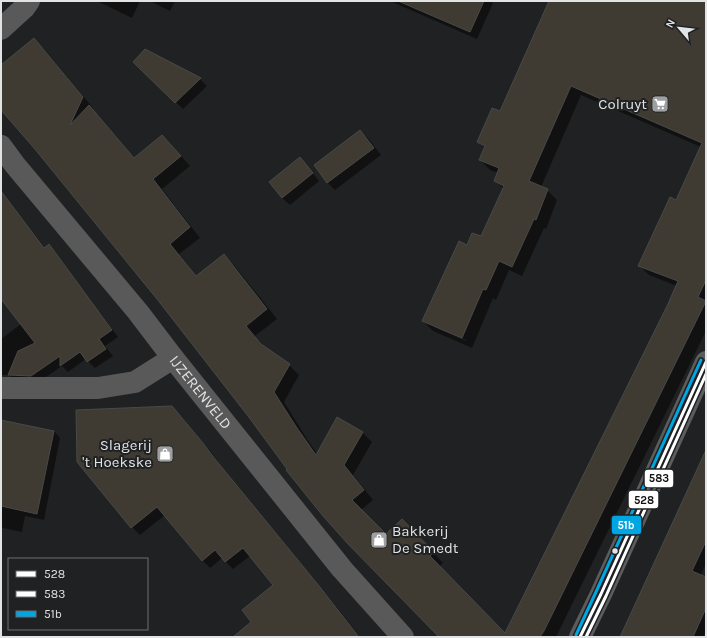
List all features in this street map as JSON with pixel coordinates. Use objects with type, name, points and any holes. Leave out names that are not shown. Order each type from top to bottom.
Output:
[{"type":"main road","points":[[580,637],[706,362]]},
{"type":"street","points":[[1,29],[24,8],[29,1]]},
{"type":"street","name":"IJZERENVELD","points":[[1,146],[15,165],[138,312],[342,569],[403,637]]},
{"type":"street","points":[[1,388],[98,388],[135,382],[173,358]]},
{"type":"building","points":[[398,1],[484,1],[470,32]]},
{"type":"building","points":[[549,1],[706,1],[706,280],[698,297],[706,301],[540,637],[439,637],[348,544],[323,516],[286,470],[287,469],[248,416],[157,299],[34,148],[1,110],[1,65],[34,38],[83,97],[70,125],[89,105],[134,158],[162,135],[181,156],[153,179],[190,227],[170,244],[196,276],[224,254],[267,309],[246,326],[261,344],[290,364],[274,392],[316,455],[337,417],[363,432],[344,465],[364,490],[352,500],[386,534],[402,519],[434,552],[430,556],[505,633],[678,281],[638,266],[670,197],[676,200],[702,143],[571,86],[529,181],[548,189],[536,220],[534,219],[512,267],[499,261],[486,290],[483,289],[462,338],[422,321],[459,241],[467,245],[472,233],[481,236],[504,186],[494,181],[499,168],[479,160],[485,146],[477,142],[492,108],[500,111]]},
{"type":"building","points":[[145,49],[201,78],[175,103],[133,62]]},
{"type":"building","points":[[360,130],[374,148],[327,183],[314,165]]},
{"type":"building","points":[[300,157],[313,173],[282,198],[269,182]]},
{"type":"building","points":[[1,191],[44,248],[49,244],[112,330],[99,339],[106,349],[87,362],[80,352],[60,366],[60,356],[31,376],[8,375],[18,351],[35,343],[1,299]]},
{"type":"building","points":[[172,406],[359,637],[233,637],[251,622],[242,610],[273,585],[243,548],[225,562],[215,550],[202,561],[157,507],[131,528],[77,462],[76,410]]},
{"type":"building","points":[[1,420],[54,431],[37,514],[1,506]]},
{"type":"building","points":[[706,450],[706,541],[692,571],[706,577],[706,608],[693,637],[620,637]]},
{"type":"transit line","name":"51b","points":[[576,635],[701,360]]},
{"type":"transit line","name":"528","points":[[580,637],[706,362]]},
{"type":"transit line","name":"583","points":[[586,637],[706,374]]},
{"type":"place","name":"Colruyt","points":[[660,104]]},
{"type":"place","name":"Slagerij 't Hoekske","points":[[165,454]]},
{"type":"place","name":"Bakkerij De Smedt","points":[[379,540]]}]
